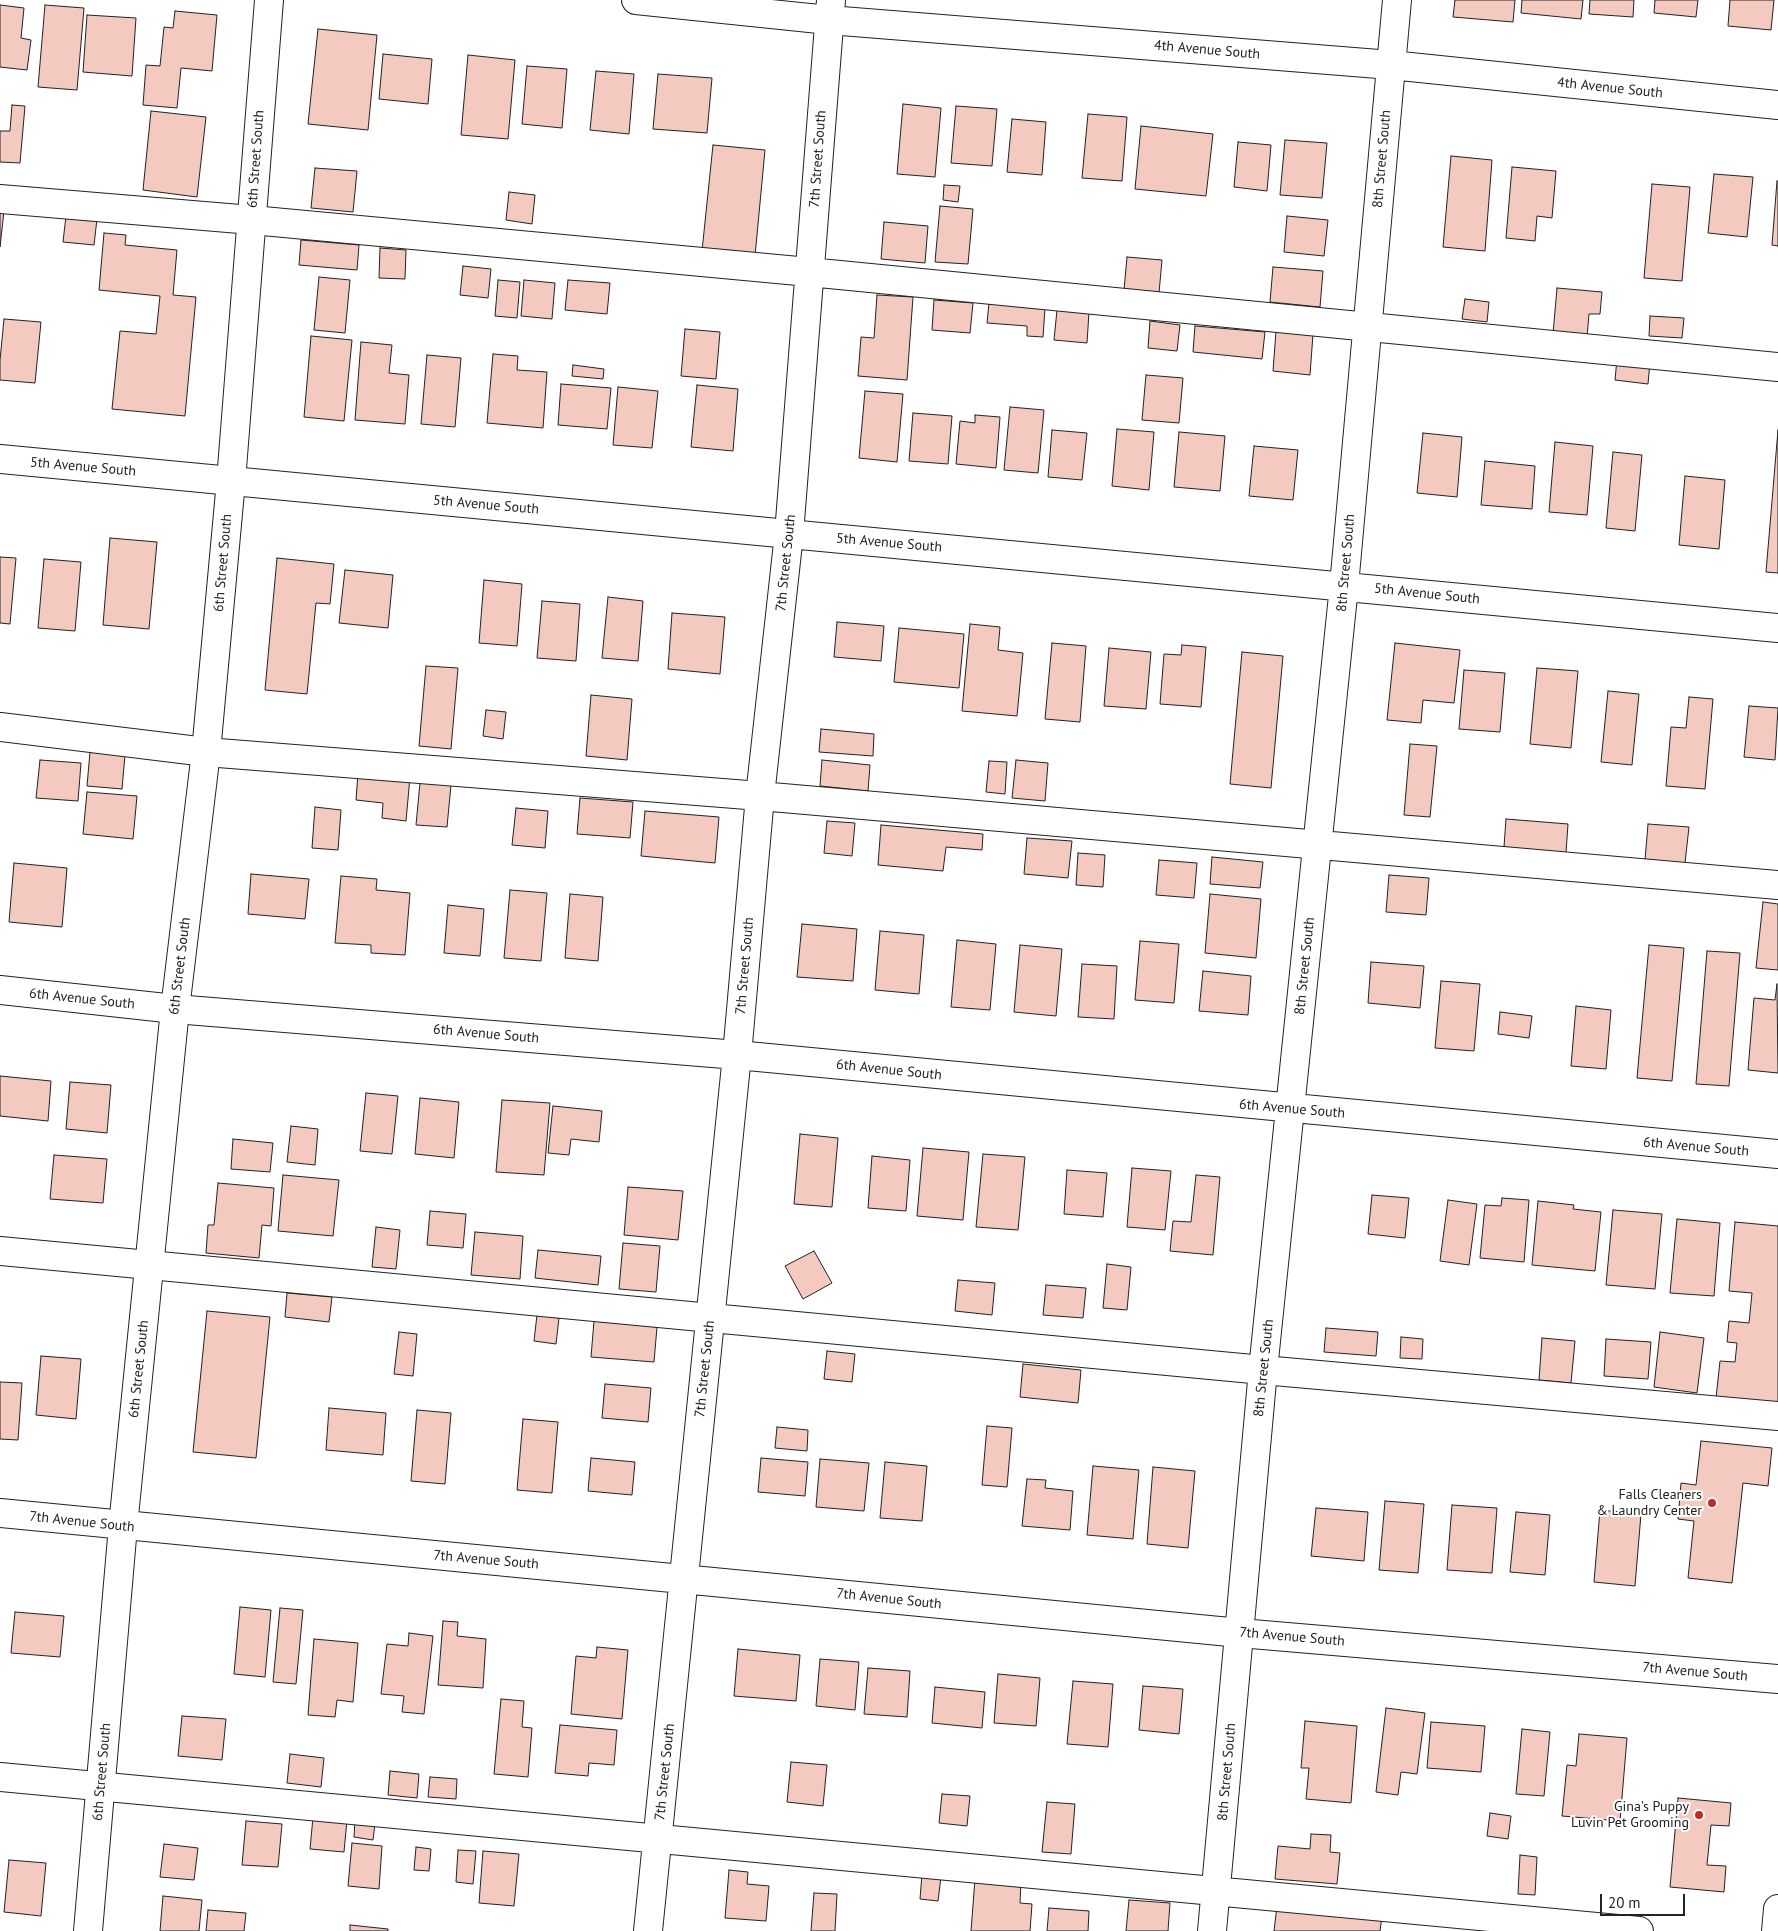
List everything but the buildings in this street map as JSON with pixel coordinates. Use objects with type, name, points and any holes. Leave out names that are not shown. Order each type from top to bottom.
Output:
[{"type":"street","name":"6th Street South","points":[[88,1931],[124,1526],[175,1008],[206,752],[231,481],[269,0]]},
{"type":"street","name":"4th Avenue South","points":[[636,0],[829,10],[1778,105]]},
{"type":"street","name":"8th Street South","points":[[1212,1931],[1263,1370],[1344,586],[1397,0]]},
{"type":"street","name":"7th Street South","points":[[648,1931],[737,1055],[760,796],[789,534],[829,10]]},
{"type":"street","points":[[0,199],[252,220],[809,272],[1778,367]]},
{"type":"street","name":"5th Avenue South","points":[[0,459],[1778,628]]},
{"type":"street","points":[[0,727],[206,752],[760,796],[1778,885]]},
{"type":"street","name":"6th Avenue South","points":[[0,990],[175,1008],[737,1055],[1778,1154]]},
{"type":"street","points":[[0,1251],[1263,1370],[1778,1416]]},
{"type":"street","name":"7th Avenue South","points":[[0,1513],[1240,1633],[1778,1679]]},
{"type":"street","points":[[0,1777],[1639,1931]]},
{"type":"street","points":[[1776,1931],[1778,1909]]},
{"type":"place","name":"Falls Cleaners & Laundry Center","points":[[1712,1503]]},
{"type":"place","name":"Gina's Puppy Luvin Pet Grooming","points":[[1699,1815]]}]
